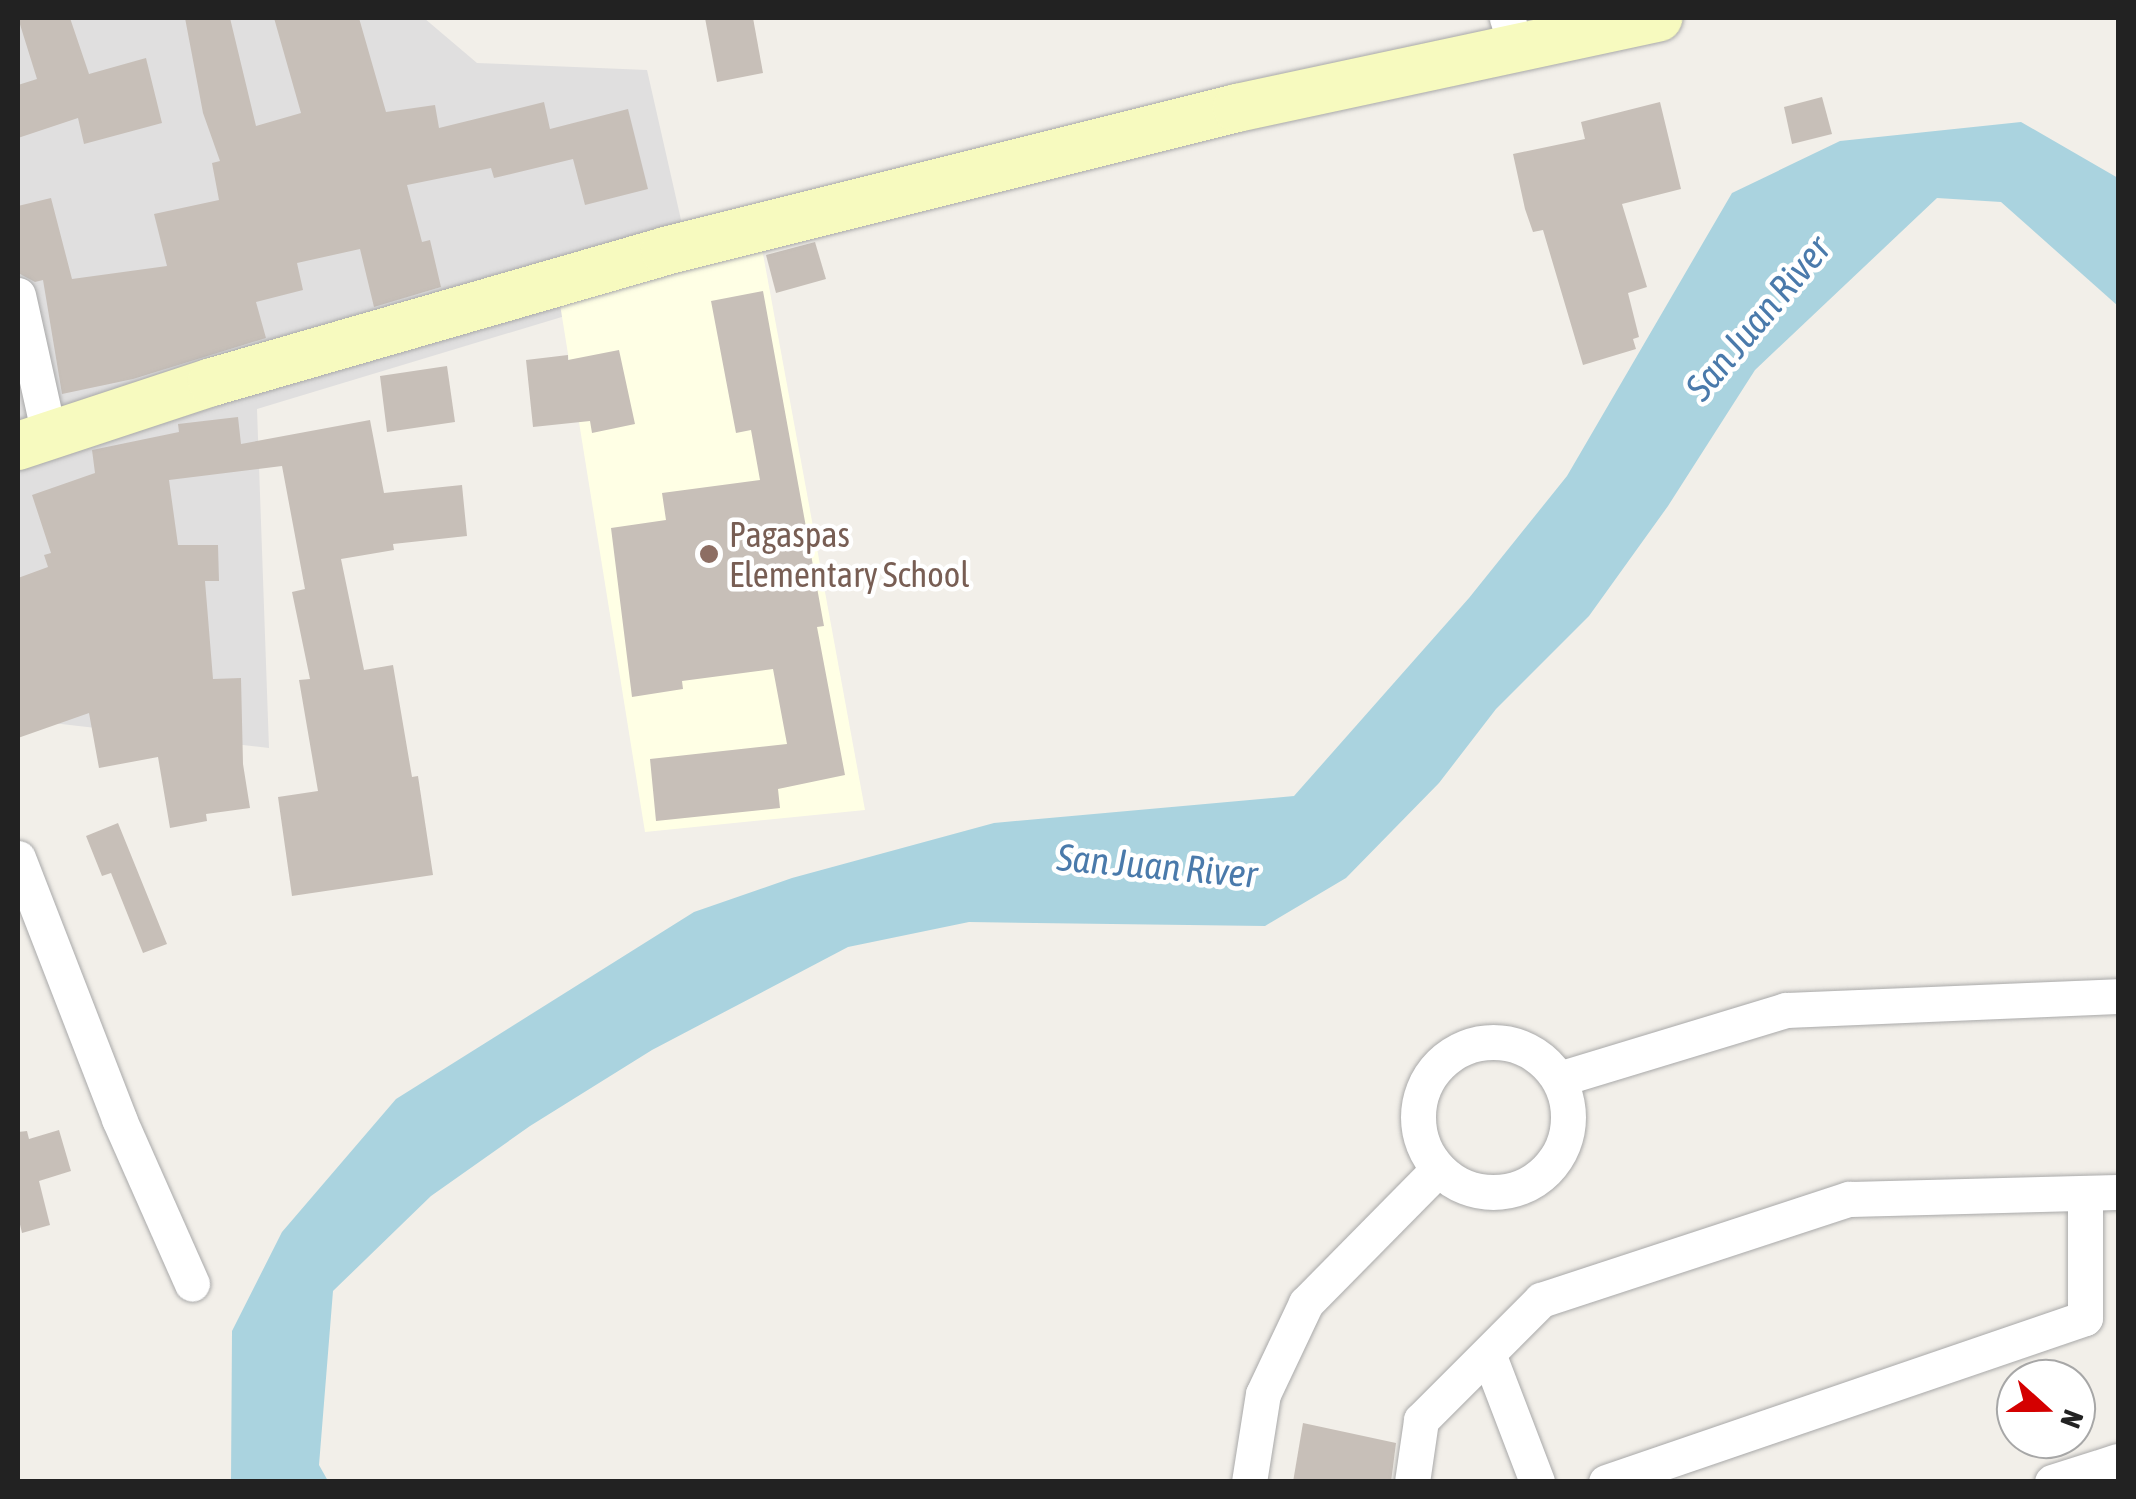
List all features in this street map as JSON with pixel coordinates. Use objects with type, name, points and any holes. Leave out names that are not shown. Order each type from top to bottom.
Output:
[{"type":"main road","points":[[33,440],[212,382],[665,252],[1237,108],[1512,33],[1658,18]]},
{"type":"street","points":[[18,295],[33,440]]},
{"type":"street","points":[[18,858],[119,1119],[192,1284]]},
{"type":"street","points":[[1559,1079],[1786,1010],[2118,996]]},
{"type":"street","points":[[1489,1040],[1528,1050],[1559,1079],[1568,1110],[1564,1142],[1548,1169],[1521,1187],[1490,1193],[1461,1186],[1438,1169],[1422,1144],[1417,1116],[1423,1087],[1439,1064],[1462,1048],[1489,1040]]},
{"type":"street","points":[[1249,1482],[1263,1394],[1306,1302],[1438,1169]]},
{"type":"street","points":[[1412,1482],[1421,1420],[1541,1300],[1849,1199],[2102,1193],[2086,1318],[1606,1482]]},
{"type":"street","points":[[1489,1356],[1537,1482]]},
{"type":"street","points":[[2052,1482],[2118,1461]]},
{"type":"shaded area","points":[[18,18],[424,18],[477,63],[647,70],[694,277],[257,409],[269,748],[18,719]]},
{"type":"shaded area","name":"Pagaspas Elementary School","points":[[761,243],[865,810],[645,832],[559,298]]},
{"type":"water","name":"San Juan River","points":[[2021,122],[2118,178],[2118,306],[2001,202],[1937,198],[1755,370],[1668,506],[1589,616],[1496,709],[1439,783],[1346,878],[1265,926],[969,922],[848,947],[652,1050],[530,1126],[431,1196],[333,1291],[319,1465],[328,1481],[231,1481],[232,1331],[282,1232],[396,1099],[694,912],[792,878],[994,823],[1294,796],[1469,598],[1567,476],[1732,193],[1840,141]]},
{"type":"building","points":[[18,18],[70,18],[89,74],[146,58],[162,123],[84,144],[78,118],[18,138],[18,85],[37,79]]},
{"type":"building","points":[[185,18],[230,18],[256,126],[301,113],[274,18],[359,18],[386,112],[435,105],[439,128],[544,102],[550,129],[628,109],[648,189],[585,205],[573,159],[494,178],[491,168],[407,185],[422,242],[430,240],[441,287],[374,307],[360,249],[297,263],[303,290],[256,302],[266,338],[133,379],[62,394],[43,280],[35,282],[20,274],[18,266],[18,206],[51,198],[72,279],[167,266],[154,214],[219,200],[212,163],[220,161],[203,113]]},
{"type":"building","points":[[705,18],[753,18],[763,73],[717,82]]},
{"type":"building","points":[[1822,97],[1832,134],[1792,144],[1784,107]]},
{"type":"building","points":[[1660,102],[1681,189],[1622,204],[1647,287],[1628,293],[1639,337],[1633,339],[1636,349],[1583,365],[1543,230],[1533,232],[1525,209],[1513,154],[1585,139],[1581,122]]},
{"type":"building","points":[[815,242],[826,279],[776,293],[766,255]]},
{"type":"building","points":[[763,291],[824,626],[817,627],[845,775],[778,789],[780,808],[656,821],[650,759],[787,744],[773,669],[682,681],[683,689],[632,697],[611,528],[666,520],[662,493],[760,480],[751,430],[736,433],[711,301]]},
{"type":"building","points":[[619,350],[635,424],[592,433],[590,421],[533,427],[526,360],[568,355],[568,360]]},
{"type":"building","points":[[447,366],[455,422],[387,432],[380,376]]},
{"type":"building","points":[[238,417],[241,444],[370,420],[384,493],[462,485],[467,536],[393,544],[394,550],[341,559],[364,670],[393,665],[412,777],[418,776],[433,875],[292,896],[278,797],[318,791],[299,680],[310,679],[292,592],[305,589],[282,466],[169,480],[178,545],[218,545],[219,581],[205,581],[213,679],[241,678],[243,764],[250,808],[206,814],[207,821],[170,828],[158,757],[99,768],[89,713],[18,738],[18,578],[48,567],[44,555],[51,553],[32,495],[95,473],[92,450],[179,432],[178,424]]},
{"type":"building","points":[[118,823],[167,944],[143,953],[111,873],[102,876],[86,836]]},
{"type":"building","points":[[59,1130],[71,1171],[39,1181],[50,1225],[22,1233],[18,1216],[18,1132],[27,1131],[29,1139]]},
{"type":"building","points":[[1303,1423],[1396,1443],[1391,1482],[1293,1482]]},
{"type":"place","name":"Pagaspas Elementary School","points":[[709,554]]}]
